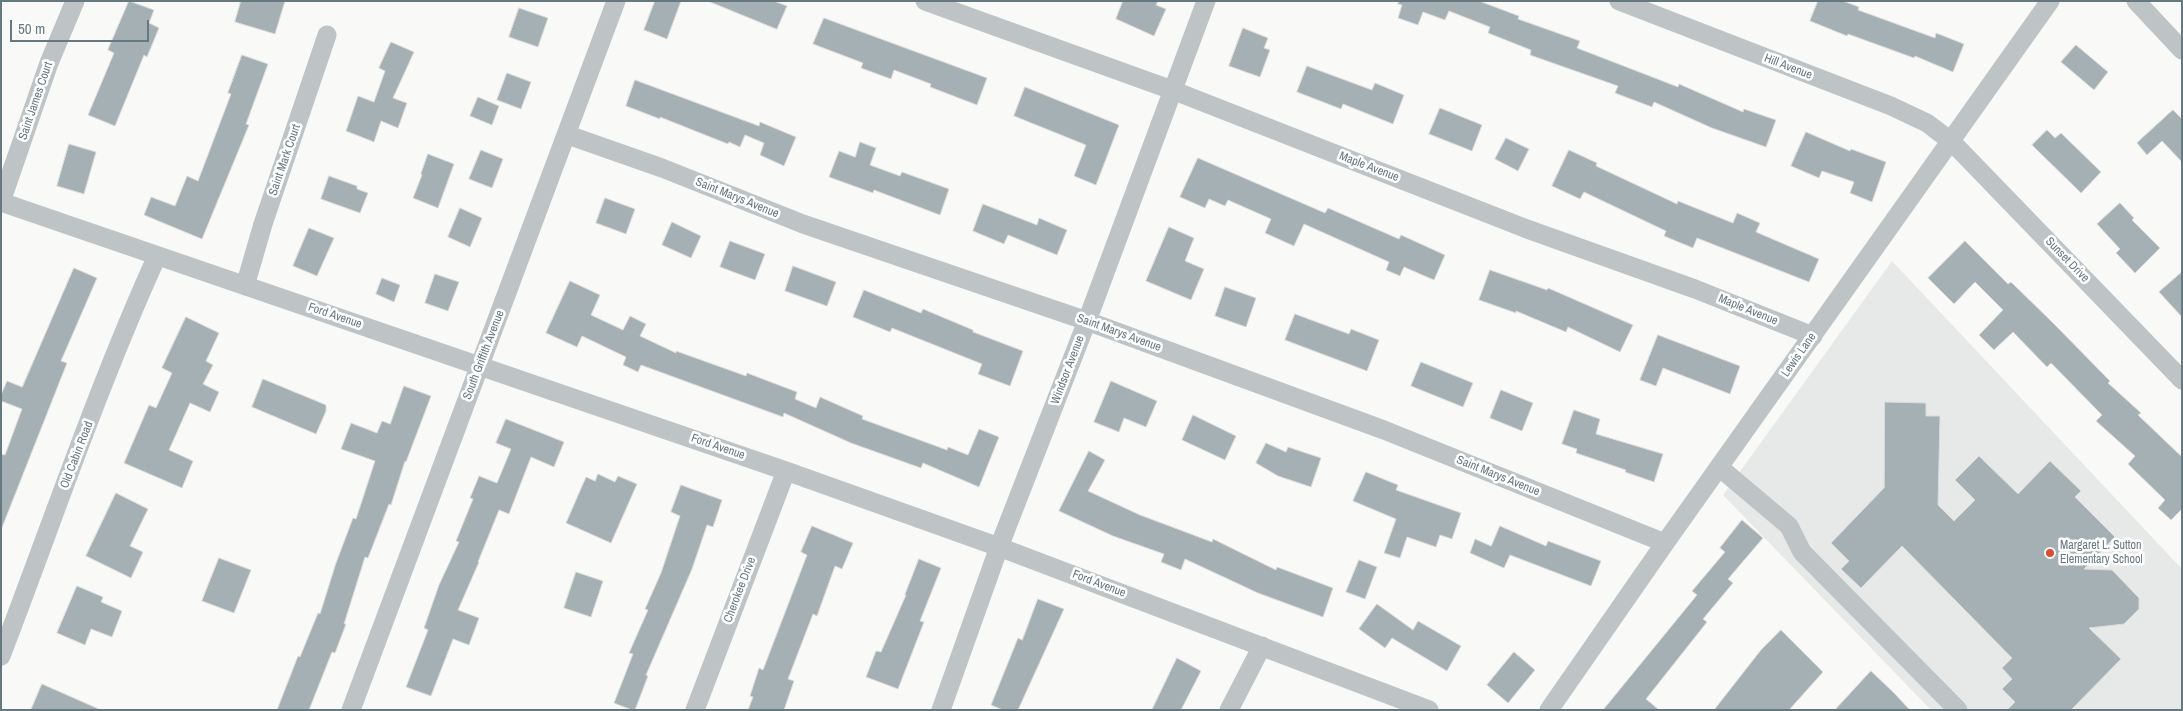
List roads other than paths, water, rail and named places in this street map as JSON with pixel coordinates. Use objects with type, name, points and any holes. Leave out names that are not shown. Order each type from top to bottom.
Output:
[{"type":"street","name":"Saint James Court","points":[[1,202],[49,63],[75,1]]},
{"type":"street","name":"South Griffith Avenue","points":[[352,710],[568,135],[616,1]]},
{"type":"street","name":"Maple Avenue","points":[[924,1],[1172,90],[1528,229],[1695,289],[1813,336]]},
{"type":"street","name":"Windsor Avenue","points":[[941,710],[999,547],[1087,321],[1206,1]]},
{"type":"street","name":"Hill Avenue","points":[[1619,1],[1891,106],[1927,123],[1952,142]]},
{"type":"street","name":"Lewis Lane","points":[[1549,710],[1665,542],[1952,142],[2050,1]]},
{"type":"street","points":[[2136,1],[2182,50]]},
{"type":"street","name":"Saint Mark Court","points":[[245,286],[263,224],[327,35]]},
{"type":"street","name":"Saint Marys Avenue","points":[[568,135],[662,168],[803,224],[1087,321],[1384,430],[1665,542]]},
{"type":"street","name":"Sunset Drive","points":[[1952,142],[2182,380]]},
{"type":"street","name":"Ford Avenue","points":[[1,202],[786,471],[999,547],[1429,710]]},
{"type":"street","name":"Old Cabin Road","points":[[1,656],[83,438],[138,297],[157,256]]},
{"type":"street","points":[[1719,467],[1790,526],[1802,552],[1958,710]]},
{"type":"street","name":"Cherokee Drive","points":[[695,710],[786,471]]},
{"type":"street","points":[[1229,710],[1262,646]]},
{"type":"place","name":"Margaret L. Sutton Elementary School","points":[[2050,553]]}]
